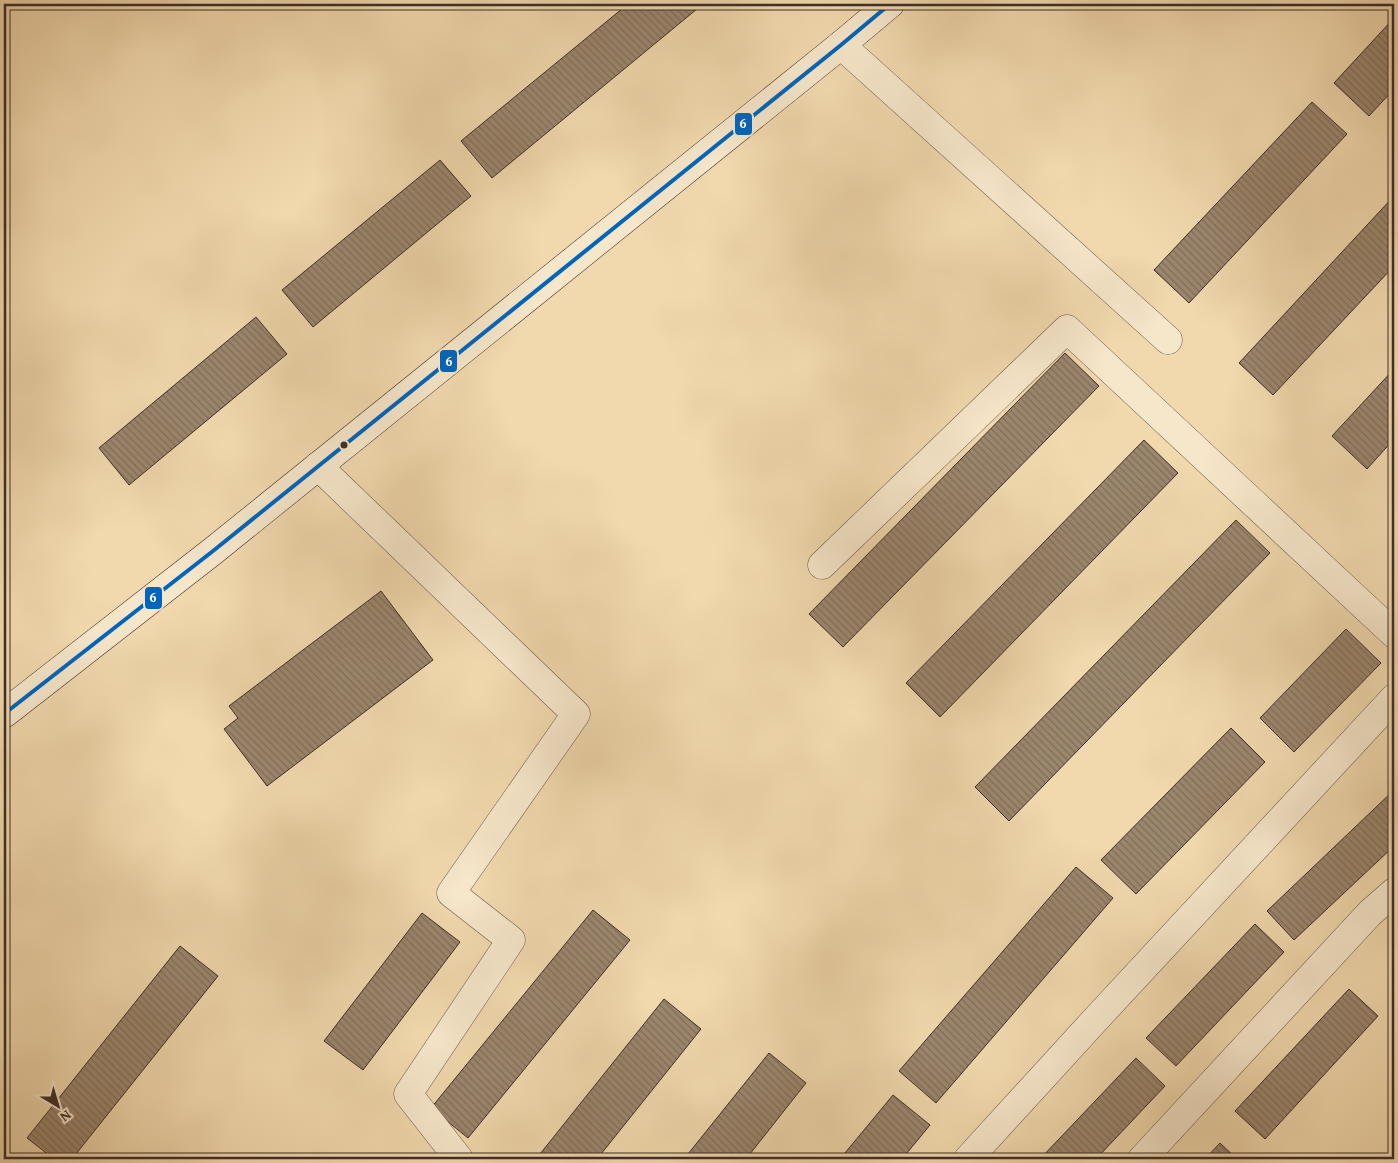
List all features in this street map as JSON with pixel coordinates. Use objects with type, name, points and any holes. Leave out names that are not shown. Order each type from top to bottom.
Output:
[{"type":"street","points":[[4,714],[213,551],[890,4]]},
{"type":"street","points":[[841,45],[1168,340]]},
{"type":"street","points":[[822,565],[1067,329],[1394,634]]},
{"type":"street","points":[[318,466],[576,714],[450,893],[511,940],[408,1094],[459,1159]]},
{"type":"street","points":[[968,1159],[1096,1018],[1394,698]]},
{"type":"street","points":[[1142,1159],[1370,913],[1394,892]]},
{"type":"building","points":[[628,4],[703,4],[492,178],[461,141]]},
{"type":"building","points":[[1394,18],[1394,89],[1369,116],[1334,83]]},
{"type":"building","points":[[1312,102],[1347,134],[1189,303],[1154,270]]},
{"type":"building","points":[[440,160],[471,196],[313,327],[282,290]]},
{"type":"building","points":[[1394,196],[1394,266],[1273,395],[1239,363]]},
{"type":"building","points":[[256,317],[287,354],[129,485],[99,448]]},
{"type":"building","points":[[1065,353],[1099,386],[843,647],[809,614]]},
{"type":"building","points":[[1394,369],[1394,439],[1367,469],[1332,436]]},
{"type":"building","points":[[1144,440],[1178,473],[940,717],[906,683]]},
{"type":"building","points":[[1236,520],[1270,553],[1009,821],[975,787]]},
{"type":"building","points":[[381,591],[433,660],[267,786],[224,729],[238,718],[229,706]]},
{"type":"building","points":[[1346,629],[1381,663],[1294,752],[1260,718]]},
{"type":"building","points":[[1231,728],[1265,762],[1136,894],[1101,860]]},
{"type":"building","points":[[1394,790],[1394,846],[1294,940],[1267,911]]},
{"type":"building","points":[[1076,867],[1113,898],[936,1103],[899,1071]]},
{"type":"building","points":[[593,910],[630,940],[468,1138],[431,1108]]},
{"type":"building","points":[[422,913],[460,942],[363,1070],[324,1041]]},
{"type":"building","points":[[1255,924],[1284,952],[1176,1066],[1146,1038]]},
{"type":"building","points":[[180,946],[218,976],[72,1159],[54,1159],[27,1138]]},
{"type":"building","points":[[1349,989],[1378,1016],[1265,1139],[1235,1111]]},
{"type":"building","points":[[664,999],[701,1029],[597,1159],[536,1159]]},
{"type":"building","points":[[769,1053],[806,1083],[746,1159],[684,1159]]},
{"type":"building","points":[[1136,1058],[1165,1086],[1096,1159],[1040,1159]]},
{"type":"building","points":[[893,1095],[930,1125],[902,1159],[840,1159]]},
{"type":"building","points":[[1220,1143],[1237,1159],[1205,1159]]},
{"type":"transit line","name":"6","points":[[4,714],[213,551],[890,4]]}]
